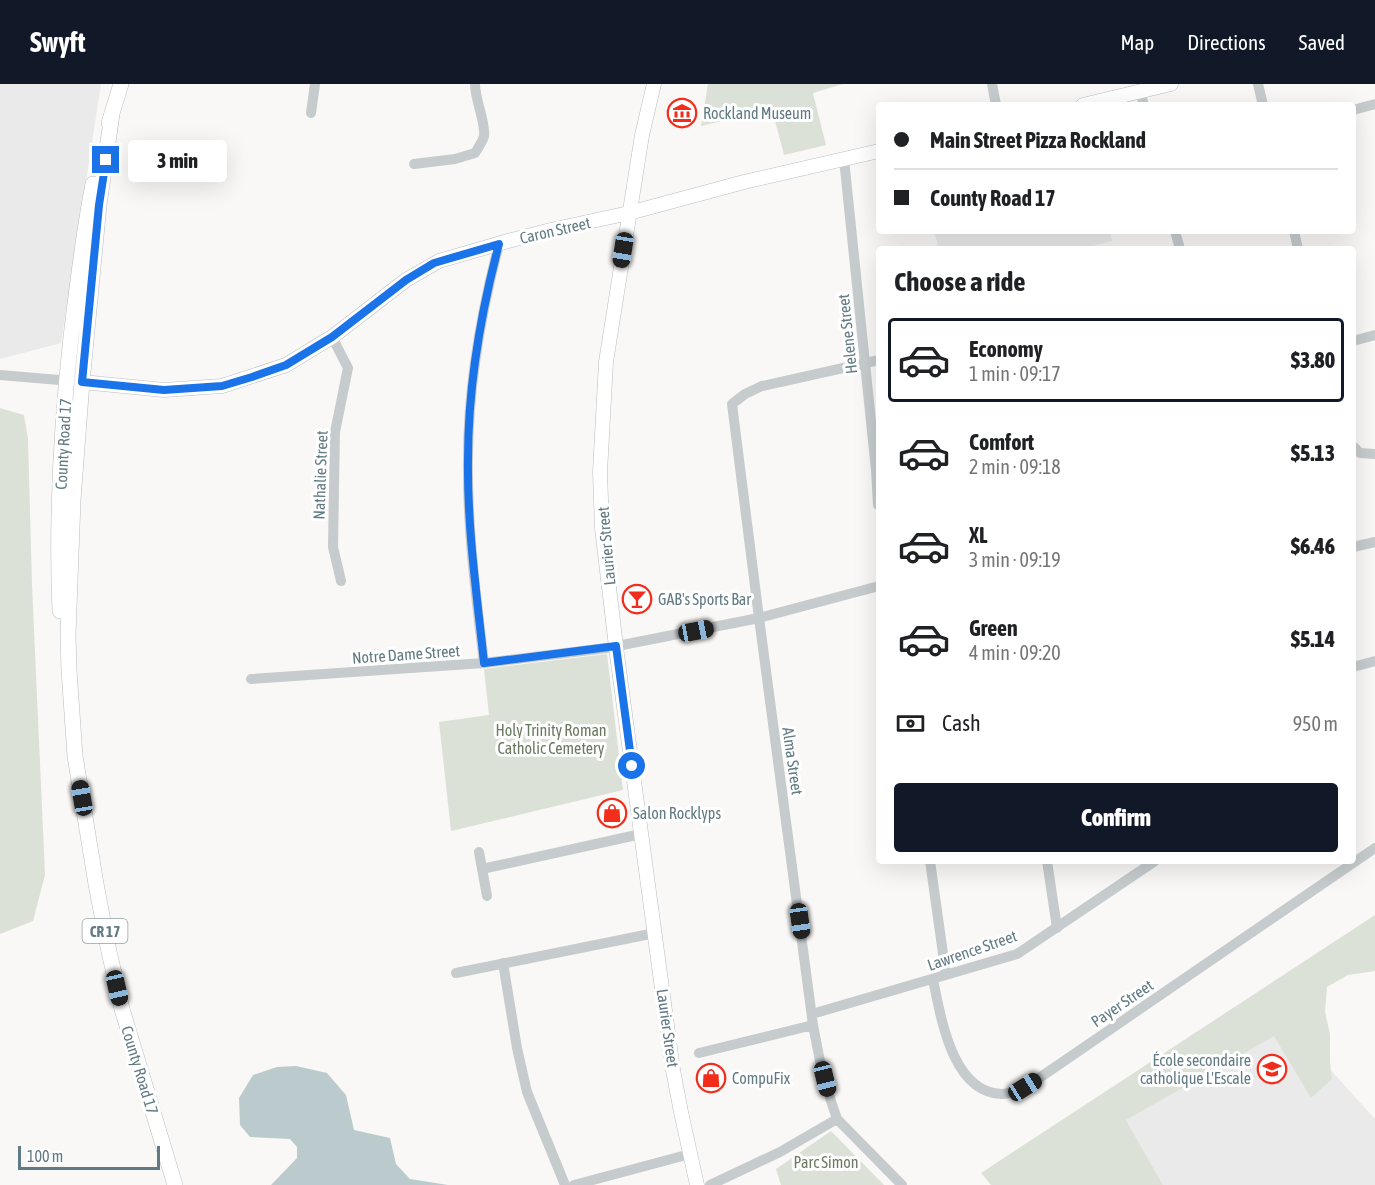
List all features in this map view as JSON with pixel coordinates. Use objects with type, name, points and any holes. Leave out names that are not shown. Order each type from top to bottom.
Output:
[{"type":"main road","name":"County Road 17","points":[[121,84],[97,161],[79,265],[74,381],[60,470],[59,578],[62,636],[69,670],[75,756],[108,947],[122,1009],[175,1185]]},
{"type":"main road","name":"Laurier Street","points":[[654,84],[628,213],[606,362],[600,472],[602,528],[676,1086],[697,1185]]},
{"type":"main road","points":[[1108,102],[1142,98],[1171,84]]},
{"type":"main road","name":"Caron Street","points":[[74,381],[164,390],[222,386],[286,365],[332,337],[406,280],[434,263],[551,230],[628,213],[744,182],[876,153]]},
{"type":"street","points":[[311,113],[315,84]]},
{"type":"street","points":[[414,164],[455,159],[475,153],[484,137],[484,127],[475,94],[475,84]]},
{"type":"street","points":[[992,84],[995,102]]},
{"type":"street","points":[[1258,84],[1262,102]]},
{"type":"street","points":[[1356,109],[1375,104]]},
{"type":"street","name":"Helene Street","points":[[844,159],[876,454]]},
{"type":"street","points":[[484,663],[471,551],[468,459],[472,386],[490,277],[499,244]]},
{"type":"street","points":[[1356,340],[1375,335]]},
{"type":"street","name":"Nathalie Street","points":[[332,337],[348,368],[335,432],[333,547],[341,581]]},
{"type":"street","points":[[865,363],[876,361]]},
{"type":"street","name":"Alma Street","points":[[837,1119],[820,1060],[813,1020],[732,404],[762,386],[865,363]]},
{"type":"street","points":[[0,375],[74,381]]},
{"type":"street","points":[[1356,450],[1360,453],[1375,454]]},
{"type":"street","points":[[1356,546],[1375,542]]},
{"type":"street","name":"Notre Dame Street","points":[[250,679],[484,663],[616,646],[759,618],[876,587]]},
{"type":"street","points":[[1356,666],[1375,661]]},
{"type":"street","points":[[482,869],[641,834]]},
{"type":"street","name":"Payer Street","points":[[1356,861],[1375,848]]},
{"type":"street","points":[[478,852],[488,896]]},
{"type":"street","points":[[930,864],[946,975]]},
{"type":"street","points":[[1047,864],[1056,928]]},
{"type":"street","name":"Lawrence Street","points":[[699,1053],[813,1020],[946,975],[1017,954],[1151,864]]},
{"type":"street","name":"Payer Street","points":[[933,980],[941,1018],[955,1058],[967,1077],[984,1090],[1004,1094],[1025,1087],[1048,1072],[1352,864]]},
{"type":"street","points":[[456,973],[655,933]]},
{"type":"street","points":[[503,963],[527,1092],[565,1185]]},
{"type":"street","points":[[710,1185],[780,1152],[837,1119],[902,1185]]},
{"type":"street","points":[[574,1185],[690,1154]]},
{"type":"shaded area","points":[[0,84],[101,84],[61,343],[0,359]]},
{"type":"shaded area","points":[[935,234],[1111,234],[1112,241],[1092,246],[938,246]]},
{"type":"shaded area","name":"École secondaire catholique L'Escale","points":[[1289,1024],[1375,1119],[1375,1185],[1163,1185],[1126,1120]]},
{"type":"shaded area","points":[[296,1066],[327,1073],[346,1095],[354,1130],[390,1138],[396,1164],[410,1179],[448,1185],[271,1185],[297,1158],[297,1147],[290,1139],[250,1137],[240,1125],[239,1098],[253,1075],[277,1067]]},
{"type":"green space","points":[[708,84],[843,84],[813,93],[826,145],[784,155],[772,109],[701,126]]},
{"type":"green space","points":[[0,408],[24,415],[28,439],[45,875],[33,921],[0,934]]},
{"type":"green space","name":"Holy Trinity Roman Catholic Cemetery","points":[[607,654],[623,790],[451,831],[439,722],[489,715],[484,669]]},
{"type":"green space","points":[[1375,915],[1375,971],[1348,975],[1327,987],[1325,1012],[1330,1034],[1332,1079],[1311,1098],[1274,1036],[1126,1120],[1163,1185],[991,1185],[981,1173]]},
{"type":"green space","name":"Parc Simon","points":[[831,1131],[884,1185],[781,1185],[776,1169]]},
{"type":"place","name":"Rockland Museum","points":[[682,113]]},
{"type":"place","name":"GAB's Sports Bar","points":[[637,599]]},
{"type":"place","name":"Salon Rocklyps","points":[[612,813]]},
{"type":"place","name":"École secondaire catholique L'Escale","points":[[1272,1069]]},
{"type":"place","name":"CompuFix","points":[[711,1078]]},
{"type":"route","points":[[106,160],[99,205],[82,382],[164,390],[222,386],[252,377],[286,365],[332,337],[406,280],[434,263],[499,244],[490,277],[472,386],[468,459],[471,551],[484,663],[616,646],[632,766]]}]
